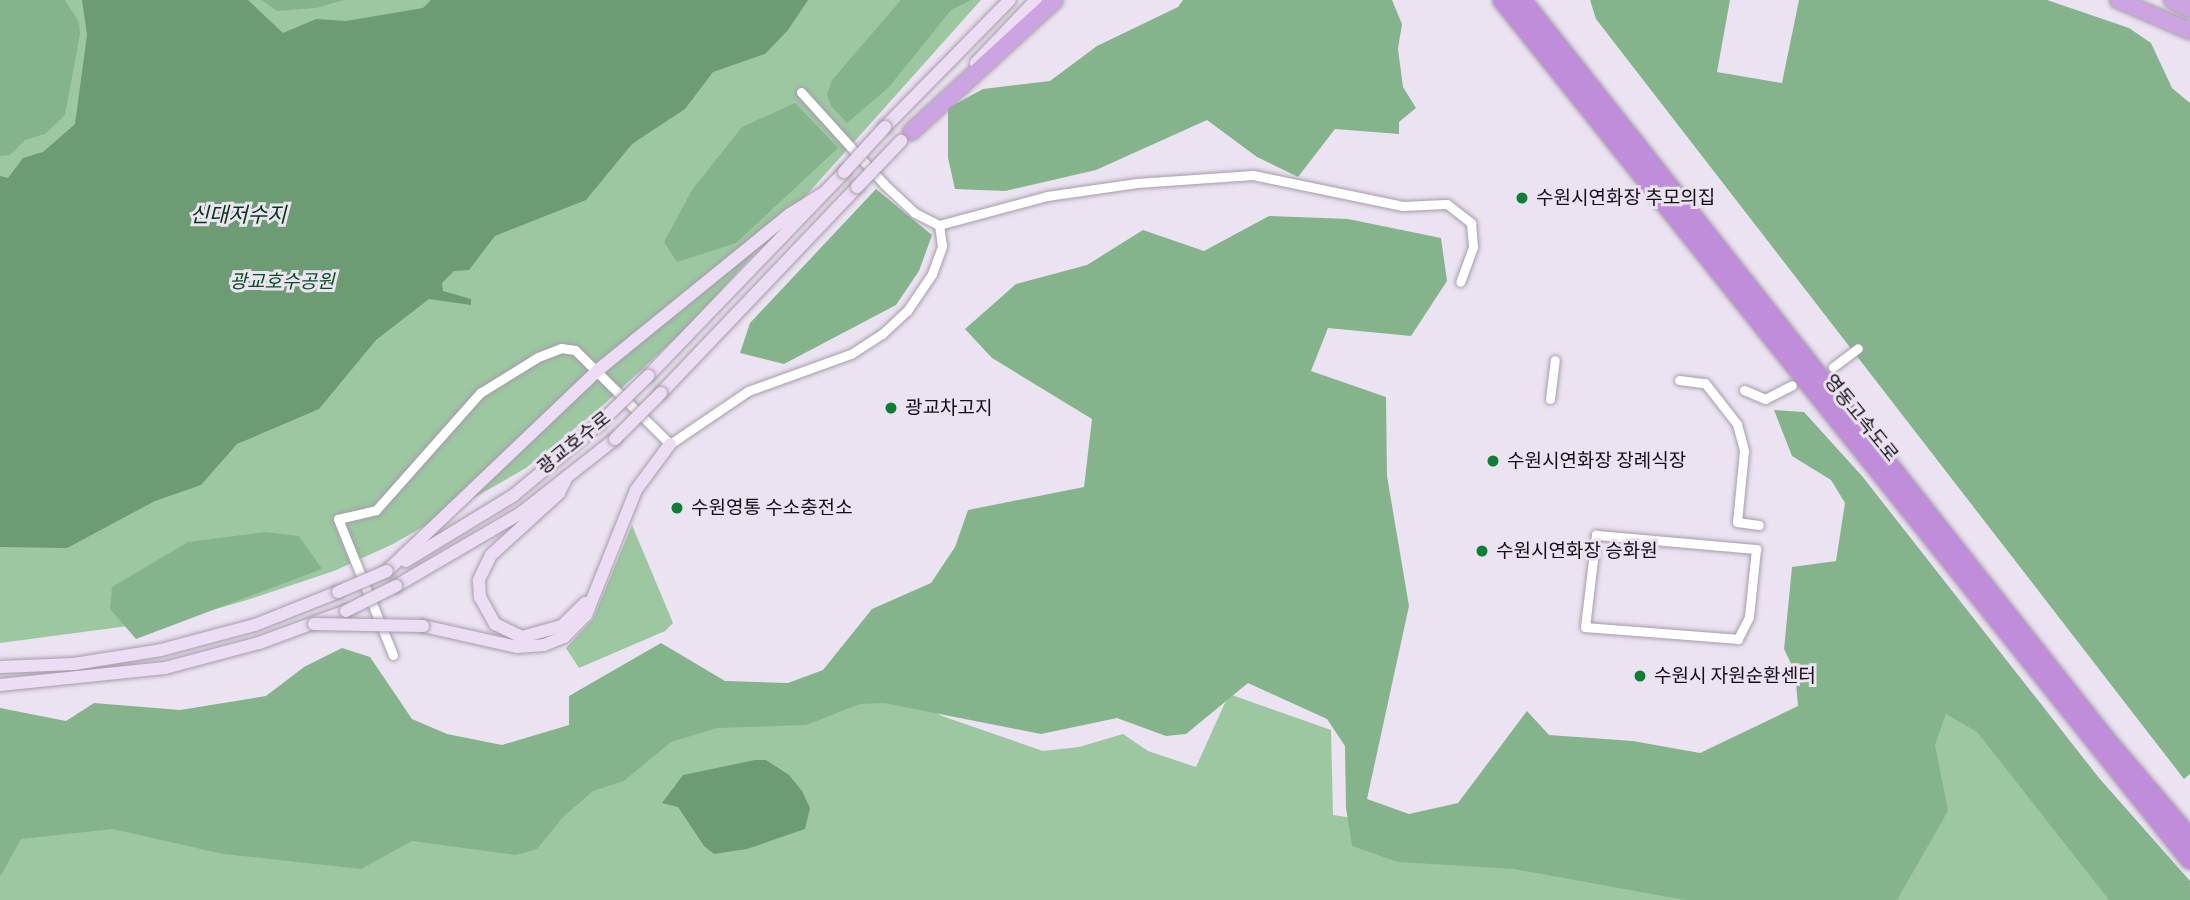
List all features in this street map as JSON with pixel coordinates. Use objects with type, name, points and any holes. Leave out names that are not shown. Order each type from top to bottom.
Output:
[{"type":"highway","points":[[906,137],[1055,0]]},
{"type":"highway","name":"영동고속도로","points":[[1502,0],[2190,860]]},
{"type":"highway","name":"영동고속도로","points":[[1522,0],[2105,738],[2190,838]]},
{"type":"highway","points":[[2118,0],[2190,31]]},
{"type":"highway","points":[[2172,0],[2190,9]]},
{"type":"main road","name":"광교호수로","points":[[0,667],[74,664],[161,650],[255,625],[387,571],[514,495],[599,424],[648,376],[1010,0]]},
{"type":"main road","name":"광교호수로","points":[[0,685],[165,668],[314,624],[346,611],[457,554],[567,477],[614,439],[1036,0]]},
{"type":"main road","points":[[387,571],[598,370],[790,214],[822,194]]},
{"type":"main road","points":[[314,624],[423,626],[517,648],[544,645],[575,628],[592,595],[636,490],[670,444]]},
{"type":"main road","points":[[567,477],[559,494],[486,561],[479,580],[480,597],[495,624],[522,637],[562,626],[592,595]]},
{"type":"street","points":[[801,92],[884,184],[915,213],[939,225],[1047,196],[1137,183],[1253,176],[1403,206],[1447,204],[1471,223],[1473,247],[1460,282]]},
{"type":"street","points":[[393,655],[338,519],[376,510],[480,393],[538,357],[561,348],[575,350],[670,444],[748,391],[852,354],[882,334],[907,311],[932,274],[942,246],[939,225]]},
{"type":"street","points":[[1833,367],[1858,348]]},
{"type":"street","points":[[1550,399],[1555,360]]},
{"type":"street","points":[[1679,380],[1705,383],[1737,424],[1744,451],[1737,522],[1759,525]]},
{"type":"street","points":[[1744,390],[1765,399],[1792,385]]},
{"type":"street","points":[[1596,535],[1756,550],[1749,617],[1738,639],[1585,627],[1596,535]]},
{"type":"green space","name":"광교호수공원","points":[[0,0],[981,0],[691,324],[601,407],[526,468],[393,544],[334,571],[247,600],[181,619],[0,643]]},
{"type":"green space","points":[[632,525],[673,623],[665,631],[579,668],[566,648],[593,619]]},
{"type":"green space","points":[[1949,686],[2190,900],[0,900],[0,820],[444,753],[902,693],[942,716],[1043,751],[1079,747],[1123,734],[1148,751],[1196,767],[1229,694],[1331,730],[1333,815],[1478,837]]},
{"type":"shaded area","points":[[0,0],[65,0],[79,22],[80,34],[65,115],[45,134],[25,140],[10,155],[0,156]]},
{"type":"shaded area","points":[[262,0],[344,0],[316,8],[277,11]]},
{"type":"shaded area","points":[[901,0],[971,0],[951,10],[889,87],[847,123],[831,106],[827,94],[832,80]]},
{"type":"shaded area","points":[[1183,0],[1392,0],[1402,24],[1398,49],[1403,87],[1416,108],[1399,122],[1399,134],[1335,129],[1298,177],[1257,157],[1207,120],[1096,170],[1005,191],[955,189],[948,158],[948,108],[983,89],[1050,81],[1097,46],[1178,7]]},
{"type":"shaded area","points":[[1590,0],[1730,0],[1717,72],[1782,83],[1799,0],[2047,0],[2129,28],[2151,43],[2172,88],[2190,103],[2190,774],[2184,779],[1596,19]]},
{"type":"shaded area","points":[[795,103],[838,148],[736,243],[677,262],[664,242],[692,190],[742,127]]},
{"type":"shaded area","points":[[876,189],[932,235],[919,271],[896,305],[784,364],[740,353],[750,323]]},
{"type":"shaded area","points":[[1269,216],[1348,219],[1441,238],[1447,281],[1411,336],[1328,328],[1311,371],[1386,397],[1387,476],[1409,606],[1367,799],[1409,814],[1458,803],[1527,711],[1549,735],[1633,741],[1700,753],[1798,706],[1795,672],[1784,649],[1792,567],[1836,561],[1845,503],[1831,480],[1792,456],[1774,410],[1804,412],[1862,476],[2099,778],[2190,881],[2190,900],[2109,900],[1977,732],[1946,714],[1935,745],[1948,811],[1897,900],[1685,900],[1514,869],[1398,862],[1352,846],[1346,808],[1345,746],[1327,719],[1248,683],[1186,734],[1166,736],[1117,718],[1041,734],[884,703],[860,704],[806,725],[717,728],[671,742],[624,781],[593,791],[563,817],[537,849],[516,855],[412,841],[361,869],[223,854],[113,829],[21,839],[0,877],[0,708],[66,721],[94,703],[180,710],[266,696],[304,667],[342,648],[370,657],[412,719],[447,734],[502,745],[569,725],[569,696],[661,643],[725,681],[788,683],[823,670],[872,609],[931,583],[955,547],[968,510],[1084,487],[1092,419],[992,358],[965,329],[1016,284],[1087,265],[1143,230],[1204,251]]},
{"type":"shaded area","points":[[265,532],[299,536],[322,569],[136,639],[110,609],[112,587],[188,542]]},
{"type":"water","name":"신대저수지","points":[[82,0],[248,0],[283,33],[316,19],[346,21],[423,8],[431,0],[808,0],[788,30],[765,54],[713,72],[685,109],[632,144],[586,200],[495,236],[469,270],[454,271],[442,283],[443,291],[471,299],[471,305],[429,299],[376,340],[319,409],[237,444],[201,485],[155,501],[67,548],[0,547],[0,176],[8,178],[23,158],[43,152],[75,124],[87,35]]},
{"type":"water","points":[[766,760],[789,775],[802,791],[810,808],[805,829],[747,849],[714,854],[704,846],[678,807],[662,803],[683,775]]},
{"type":"place","name":"수원시연화장 추모의집","points":[[1522,198]]},
{"type":"place","name":"광교차고지","points":[[891,408]]},
{"type":"place","name":"수원시연화장 장례식장","points":[[1493,461]]},
{"type":"place","name":"수원영통 수소충전소","points":[[677,508]]},
{"type":"place","name":"수원시연화장 승화원","points":[[1482,551]]},
{"type":"place","name":"수원시 자원순환센터","points":[[1640,676]]}]
